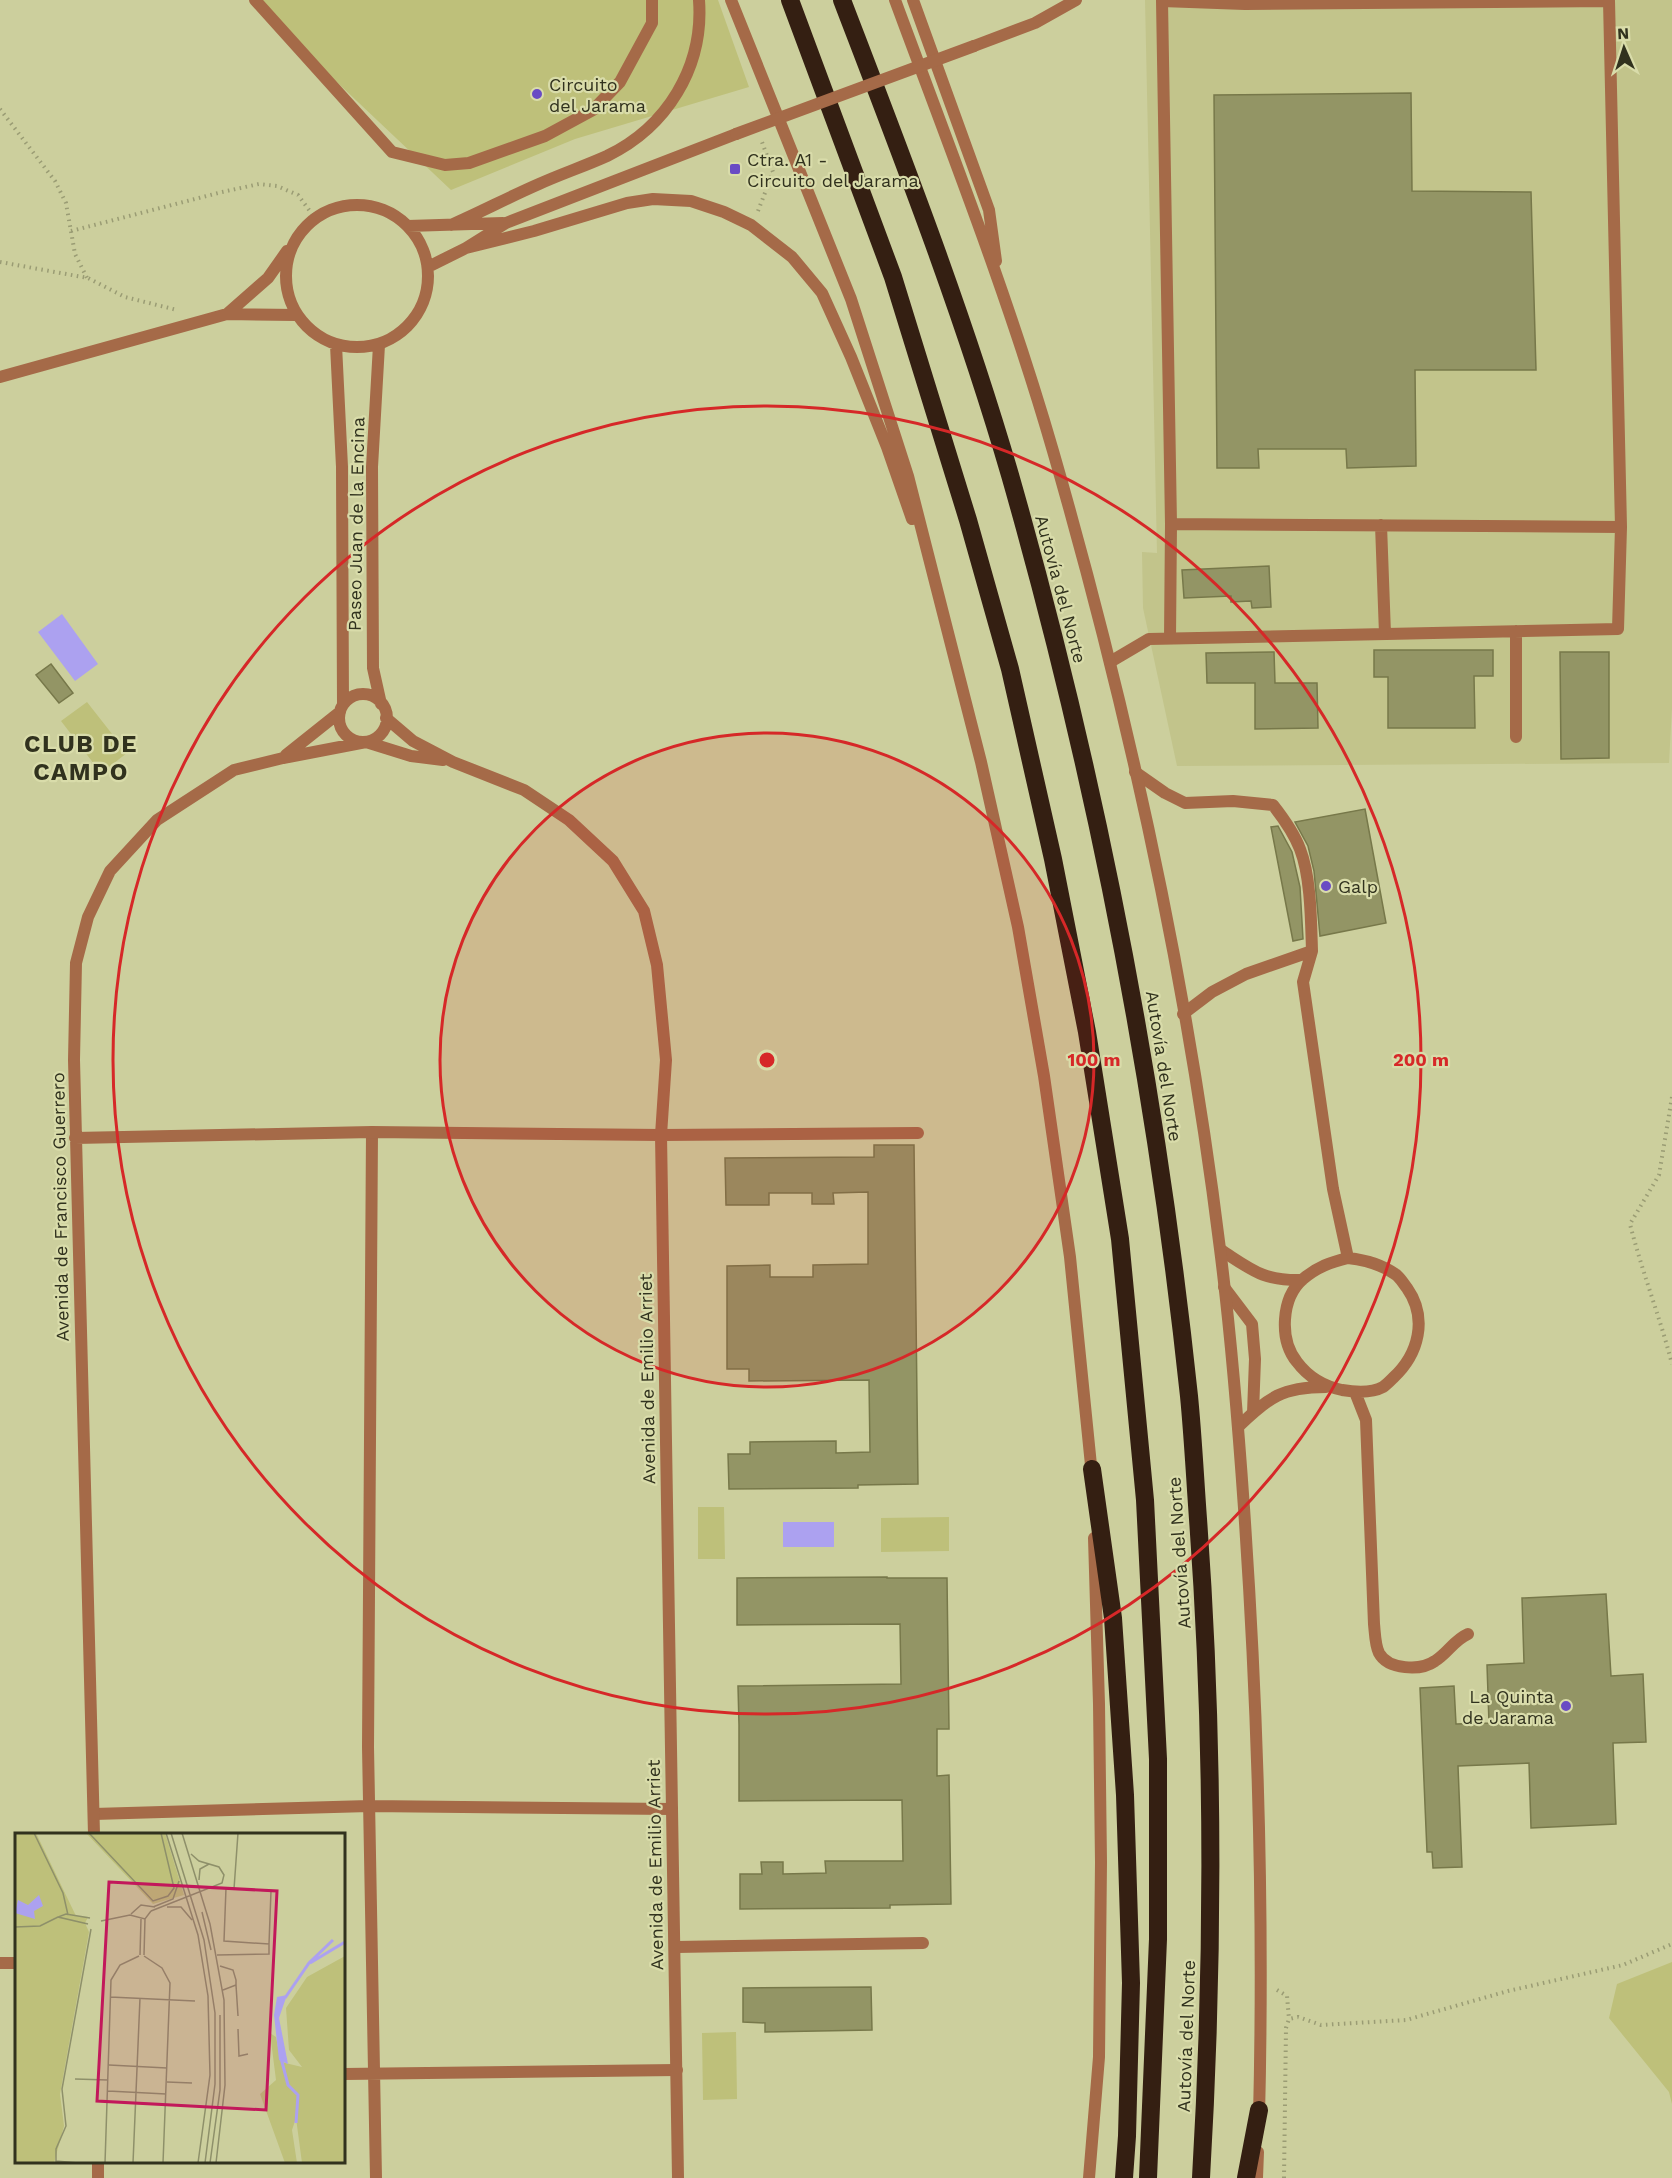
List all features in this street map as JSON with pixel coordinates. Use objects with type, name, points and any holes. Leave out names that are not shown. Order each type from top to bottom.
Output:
[{"type":"highway","name":"Autovía del Norte","points":[[790,0],[892,277],[968,520],[1010,669],[1053,859],[1088,1043],[1120,1239],[1145,1500],[1158,1770],[1158,1939],[1148,2178]]},
{"type":"highway","name":"Autovía del Norte","points":[[842,0],[921,203],[1009,472],[1081,751],[1112,891],[1142,1053],[1168,1225],[1189,1400],[1206,1625],[1210,1757],[1209,2013],[1201,2178]]},
{"type":"highway","points":[[1092,1469],[1113,1618],[1125,1795],[1131,1983],[1124,2178]]},
{"type":"highway","points":[[1246,2178],[1259,2109]]},
{"type":"street","points":[[255,0],[392,152],[445,165],[469,163],[545,136],[592,110],[620,82],[652,23],[652,0]]},
{"type":"street","points":[[451,225],[538,184],[608,155],[643,133],[680,92],[695,57],[700,18],[699,0]]},
{"type":"street","points":[[731,0],[851,299],[908,476],[981,762],[1013,905],[1042,1065],[1070,1257],[1092,1469],[1101,1862],[1099,2058],[1089,2178]]},
{"type":"street","points":[[895,0],[1000,285],[1053,448],[1110,663],[1135,772],[1200,1109],[1221,1250],[1238,1427],[1250,1591],[1258,1772],[1259,2109],[1257,2178]]},
{"type":"street","points":[[913,0],[988,210],[1000,285]]},
{"type":"street","points":[[428,267],[466,248],[506,223],[736,134],[1035,23],[1077,0]]},
{"type":"street","points":[[1110,663],[1149,639],[1618,629],[1621,526],[1609,1],[1162,1],[1171,524],[1170,638]]},
{"type":"street","points":[[466,248],[534,231],[627,203],[653,199],[690,201],[723,212],[751,225],[792,257],[822,293],[851,357],[887,447],[940,600]]},
{"type":"street","points":[[227,314],[268,278],[301,230],[315,218],[333,208],[353,204],[373,206],[392,214],[408,226],[422,245],[428,267],[427,292],[417,315],[401,333],[379,345],[357,348],[336,345],[321,338],[307,328],[296,315],[287,293],[285,269],[292,245]]},
{"type":"street","points":[[408,226],[506,223]]},
{"type":"street","points":[[0,377],[227,314],[296,315]]},
{"type":"street","name":"Paseo Juan de la Encina","points":[[336,345],[342,467],[341,708]]},
{"type":"street","name":"Paseo Juan de la Encina","points":[[379,345],[372,467],[373,668],[381,704]]},
{"type":"street","points":[[1171,524],[1621,526]]},
{"type":"street","points":[[1381,525],[1385,634]]},
{"type":"street","points":[[1516,631],[1516,736]]},
{"type":"street","points":[[283,758],[366,742],[380,735],[387,718],[381,704],[372,696],[364,694],[356,695],[341,708],[339,720],[345,734],[358,742],[366,742],[411,756],[453,762]]},
{"type":"street","name":"Avenida de Francisco Guerrero","points":[[94,1833],[75,1138],[76,963],[88,917],[110,871],[157,820],[234,770],[283,758],[341,708]]},
{"type":"street","name":"Avenida de Emilio Arriet","points":[[387,718],[413,741],[453,762],[524,790],[569,820],[613,861],[644,911],[657,965],[666,1060],[661,1135],[678,2178]]},
{"type":"street","points":[[1135,772],[1165,793],[1185,803],[1233,801],[1273,805],[1288,825],[1300,851],[1310,904],[1312,951],[1303,982],[1333,1189],[1348,1258]]},
{"type":"street","points":[[1183,1014],[1212,992],[1246,975],[1312,951]]},
{"type":"street","points":[[75,1138],[372,1132],[661,1135],[918,1133]]},
{"type":"street","points":[[372,1132],[369,1806],[375,2178]]},
{"type":"street","points":[[1221,1250],[1260,1275],[1280,1280],[1302,1280]]},
{"type":"street","points":[[1238,1427],[1280,1393],[1302,1387],[1328,1387],[1355,1392],[1382,1388],[1402,1370],[1415,1349],[1419,1321],[1414,1299],[1397,1275],[1372,1262],[1348,1258],[1323,1264],[1302,1280],[1288,1302],[1285,1328],[1291,1355],[1307,1375],[1328,1387]]},
{"type":"street","points":[[1224,1287],[1252,1324],[1255,1359],[1253,1413]]},
{"type":"street","points":[[1355,1392],[1366,1420],[1374,1624],[1379,1652],[1387,1662],[1408,1668],[1434,1662],[1458,1639],[1468,1634]]},
{"type":"street","points":[[94,1814],[369,1806],[672,1809]]},
{"type":"street","points":[[676,1947],[923,1943]]},
{"type":"street","points":[[345,2074],[677,2070]]},
{"type":"path","points":[[0,109],[55,181],[66,203],[75,254],[88,278]]},
{"type":"path","points":[[751,225],[765,197],[773,172],[762,142]]},
{"type":"path","points":[[71,231],[259,184],[277,186],[298,195],[315,218]]},
{"type":"path","points":[[0,262],[88,278],[125,297],[181,311]]},
{"type":"path","points":[[1672,1097],[1659,1175],[1630,1224],[1637,1253],[1662,1323],[1672,1364]]},
{"type":"path","points":[[1284,2178],[1286,2028],[1289,2019],[1298,2017],[1321,2025],[1407,2020],[1508,1991],[1623,1965],[1672,1944]]},
{"type":"shaded area","name":"Circuito del Jarama","points":[[250,0],[718,0],[749,87],[575,139],[451,190]]},
{"type":"shaded area","points":[[1145,0],[1672,0],[1672,708],[1669,763],[1177,766],[1143,608],[1142,552],[1157,553]]},
{"type":"shaded area","points":[[62,614],[98,664],[75,681],[38,632]]},
{"type":"shaded area","points":[[87,702],[127,753],[101,773],[61,721]]},
{"type":"shaded area","points":[[698,1507],[724,1507],[725,1559],[698,1559]]},
{"type":"shaded area","points":[[949,1517],[949,1551],[881,1552],[881,1518]]},
{"type":"shaded area","points":[[783,1522],[834,1522],[834,1547],[783,1547]]},
{"type":"shaded area","points":[[1672,1962],[1672,2104],[1669,2092],[1609,2018],[1617,1984]]},
{"type":"shaded area","points":[[736,2032],[737,2099],[703,2100],[702,2033]]},
{"type":"building","points":[[1411,93],[1412,191],[1531,192],[1536,370],[1415,370],[1416,466],[1347,468],[1346,449],[1258,449],[1259,468],[1217,468],[1214,95]]},
{"type":"building","points":[[1269,566],[1271,607],[1252,608],[1251,601],[1231,602],[1231,596],[1184,598],[1182,570]]},
{"type":"building","points":[[1374,650],[1493,650],[1493,676],[1474,676],[1475,728],[1388,728],[1388,677],[1374,677]]},
{"type":"building","points":[[1274,652],[1275,683],[1317,683],[1318,728],[1255,729],[1255,683],[1207,683],[1206,653]]},
{"type":"building","points":[[1560,652],[1609,652],[1609,758],[1561,759]]},
{"type":"building","points":[[51,664],[73,693],[59,703],[36,675]]},
{"type":"building","points":[[1365,809],[1386,923],[1320,936],[1314,871],[1308,846],[1295,822]]},
{"type":"building","points":[[1278,826],[1292,852],[1300,887],[1303,939],[1293,941],[1271,827]]},
{"type":"building","points":[[874,1145],[914,1145],[918,1484],[858,1485],[858,1488],[729,1489],[728,1454],[750,1454],[750,1442],[836,1441],[836,1453],[870,1452],[869,1380],[749,1381],[749,1369],[727,1369],[727,1266],[770,1265],[770,1277],[813,1277],[813,1265],[868,1264],[868,1192],[833,1193],[834,1204],[812,1204],[812,1193],[769,1193],[769,1205],[726,1205],[725,1158],[874,1157]]},
{"type":"building","points":[[737,1578],[947,1578],[949,1729],[937,1729],[937,1776],[949,1775],[951,1904],[890,1905],[890,1908],[740,1909],[740,1874],[762,1874],[761,1862],[783,1862],[783,1874],[826,1873],[825,1861],[903,1861],[902,1800],[739,1801],[738,1686],[901,1684],[900,1624],[737,1625]]},
{"type":"building","points":[[1606,1594],[1611,1676],[1643,1674],[1646,1742],[1613,1743],[1616,1824],[1531,1828],[1529,1763],[1458,1766],[1462,1867],[1433,1868],[1432,1852],[1427,1852],[1420,1688],[1454,1686],[1456,1724],[1489,1723],[1487,1665],[1524,1663],[1522,1598]]},
{"type":"building","points":[[871,1987],[872,2030],[765,2032],[765,2023],[743,2022],[743,1988]]},
{"type":"place","name":"Circuito del Jarama","points":[[537,94]]},
{"type":"place","name":"Ctra. A1 - Circuito del Jarama","points":[[735,169]]},
{"type":"place","name":"Galp","points":[[1326,886]]},
{"type":"place","name":"La Quinta de Jarama","points":[[1566,1706]]},
{"type":"district","name":"CLUB DE CAMPO","points":[[81,758]]}]
